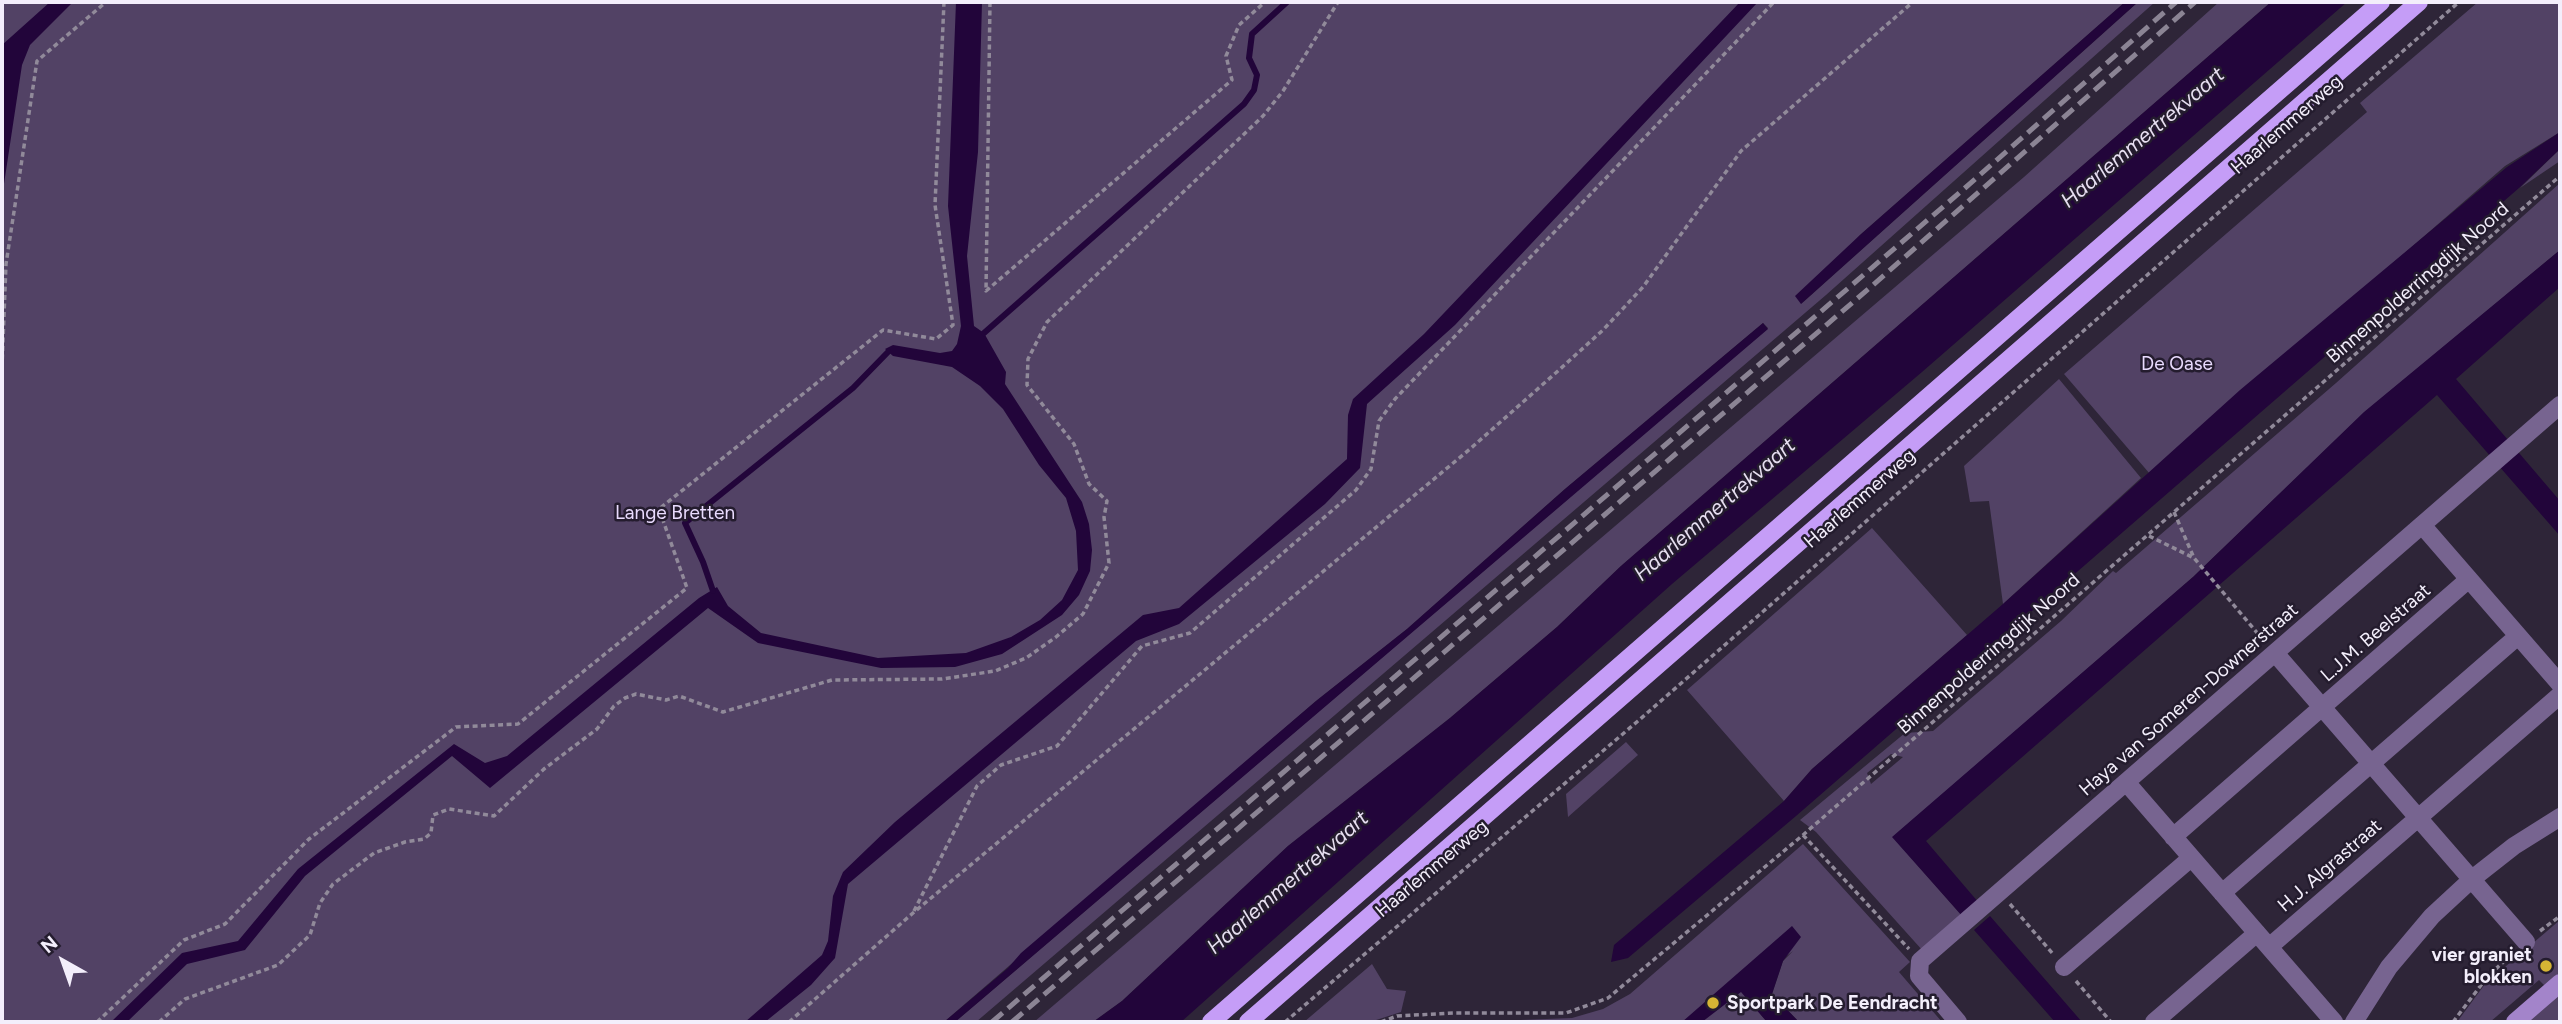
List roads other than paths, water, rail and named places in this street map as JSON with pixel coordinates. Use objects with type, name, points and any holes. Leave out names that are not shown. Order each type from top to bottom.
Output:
[{"type":"main road","name":"Haarlemmerweg","points":[[1211,1022],[2381,2]]},
{"type":"main road","name":"Haarlemmerweg","points":[[1248,1022],[2419,2]]},
{"type":"street","name":"Haya van Someren-Downerstraat","points":[[1958,1022],[1919,976],[1920,961],[2560,405]]},
{"type":"street","points":[[2422,524],[2560,684]]},
{"type":"street","name":"L.J.M. Beelstraat","points":[[2317,713],[2469,579]]},
{"type":"street","points":[[2222,894],[2518,636]]},
{"type":"street","points":[[2274,653],[2317,713],[2365,767],[2418,817],[2526,942]]},
{"type":"street","points":[[2418,817],[2560,695]]},
{"type":"street","points":[[2173,837],[2317,713]]},
{"type":"street","points":[[2126,782],[2269,947],[2323,1019]]},
{"type":"street","name":"H.J. Algrastraat","points":[[2269,947],[2418,817]]},
{"type":"street","points":[[2354,1022],[2389,967],[2432,916],[2472,878],[2514,846],[2560,817]]},
{"type":"street","points":[[2064,967],[2191,858]]},
{"type":"street","points":[[2154,1022],[2257,933]]},
{"type":"street","points":[[2515,1022],[2560,983]]},
{"type":"water","points":[[50,2],[73,2],[30,45],[22,65],[2,197],[2,45]]},
{"type":"water","points":[[956,2],[982,2],[978,152],[967,256],[974,326],[984,333],[1006,372],[1005,384],[1082,502],[1089,524],[1092,550],[1090,571],[1079,595],[1062,615],[1002,654],[955,667],[881,668],[758,643],[708,608],[490,788],[452,756],[305,876],[245,950],[187,964],[127,1022],[111,1022],[182,953],[238,941],[298,869],[454,744],[485,763],[507,756],[699,598],[717,587],[728,606],[761,633],[878,658],[966,653],[1011,637],[1040,620],[1062,600],[1078,570],[1076,531],[1066,498],[1039,465],[1003,409],[980,386],[952,367],[893,356],[885,349],[893,345],[940,353],[952,351],[957,344],[961,326],[948,206]]},
{"type":"water","points":[[1740,2],[1758,2],[1455,325],[1367,404],[1360,468],[1325,504],[1179,624],[1136,641],[848,884],[835,958],[811,985],[765,1022],[745,1022],[822,955],[828,941],[833,896],[843,872],[895,822],[1143,615],[1179,608],[1347,459],[1348,415],[1353,399],[1424,334]]},
{"type":"water","points":[[2125,2],[2138,2],[1801,304],[1795,296],[1860,235]]},
{"type":"water","name":"Haarlemmertrekvaart","points":[[2271,2],[2347,2],[1922,372],[1672,584],[1181,1022],[1093,1022],[1122,1001],[1288,846],[1450,718],[1557,627],[1621,566]]},
{"type":"water","points":[[2560,132],[2560,149],[2519,188],[1796,816],[1628,958],[1611,962],[1614,945],[1784,801],[1812,769],[2003,604],[2240,390],[2507,167]]},
{"type":"water","points":[[2560,250],[2560,287],[2456,379],[2560,501],[2560,536],[2437,395],[1926,841],[1979,903],[1963,917],[1892,837],[2193,577],[2364,412]]},
{"type":"water","points":[[1763,323],[1768,329],[955,1022],[944,1022],[1316,701],[1407,629],[1565,489]]},
{"type":"water","points":[[1990,916],[2082,1022],[2055,1022],[1974,930]]},
{"type":"water","points":[[1792,926],[1801,937],[1783,961],[1772,994],[1799,1022],[1767,1022],[1741,992],[1702,1022],[1682,1022]]},
{"type":"waterway","points":[[984,333],[1244,104],[1254,90],[1257,75],[1249,58],[1252,34],[1287,2]]},
{"type":"waterway","points":[[713,591],[685,523],[853,388],[888,352]]},
{"type":"railway","points":[[992,1022],[1965,188],[2176,2]]},
{"type":"railway","points":[[1012,1022],[1873,285],[2195,2]]},
{"type":"place","name":"vier graniet blokken","points":[[2546,966]]},
{"type":"place","name":"Sportpark De Eendracht","points":[[1713,1003]]},
{"type":"park label","name":"De Oase","points":[[2177,364]]},
{"type":"park label","name":"Lange Bretten","points":[[675,513]]}]
